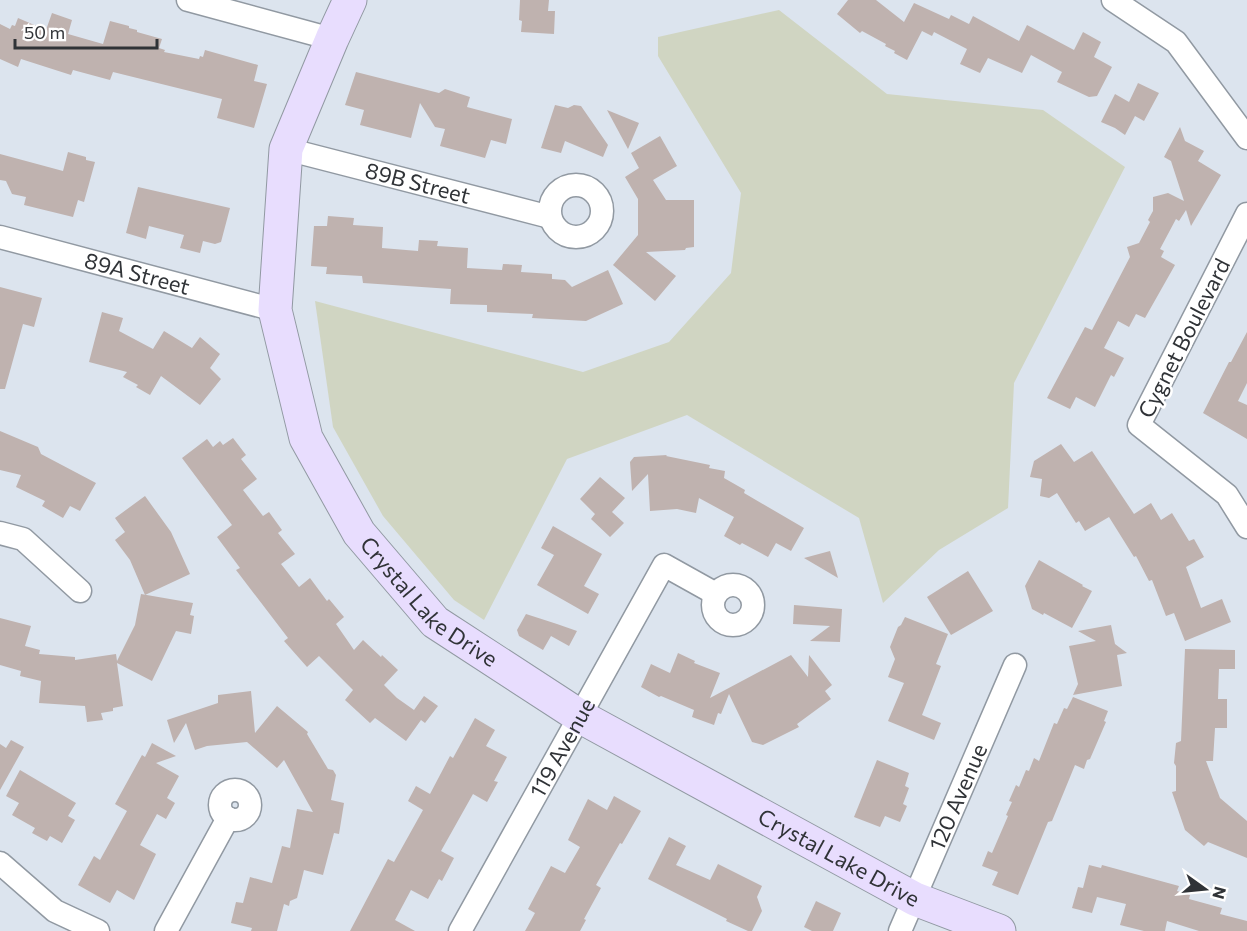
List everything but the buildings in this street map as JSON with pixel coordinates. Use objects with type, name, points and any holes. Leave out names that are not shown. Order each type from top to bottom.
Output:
[{"type":"street","points":[[188,0],[332,39]]},
{"type":"street","name":"Crystal Lake Drive","points":[[350,0],[286,149],[275,310],[306,438],[359,533],[435,622],[581,717],[915,898],[999,931]]},
{"type":"street","points":[[1113,0],[1176,42],[1247,138]]},
{"type":"street","name":"89B Street","points":[[286,149],[550,217]]},
{"type":"street","name":"Cygnet Boulevard","points":[[1247,214],[1138,425],[1227,495],[1247,527]]},
{"type":"street","name":"89A Street","points":[[0,237],[275,310]]},
{"type":"street","points":[[0,533],[22,539],[80,591]]},
{"type":"street","name":"119 Avenue","points":[[460,931],[664,565],[716,594]]},
{"type":"street","name":"120 Avenue","points":[[900,931],[1015,665]]},
{"type":"street","points":[[166,931],[228,818]]},
{"type":"street","points":[[0,863],[55,911],[98,931]]},
{"type":"green space","points":[[779,10],[887,94],[1043,110],[1125,167],[1014,383],[1008,508],[939,550],[883,603],[859,518],[687,415],[567,459],[484,620],[454,600],[383,516],[333,427],[315,301],[583,372],[669,342],[731,273],[741,193],[658,56],[658,37]]}]
